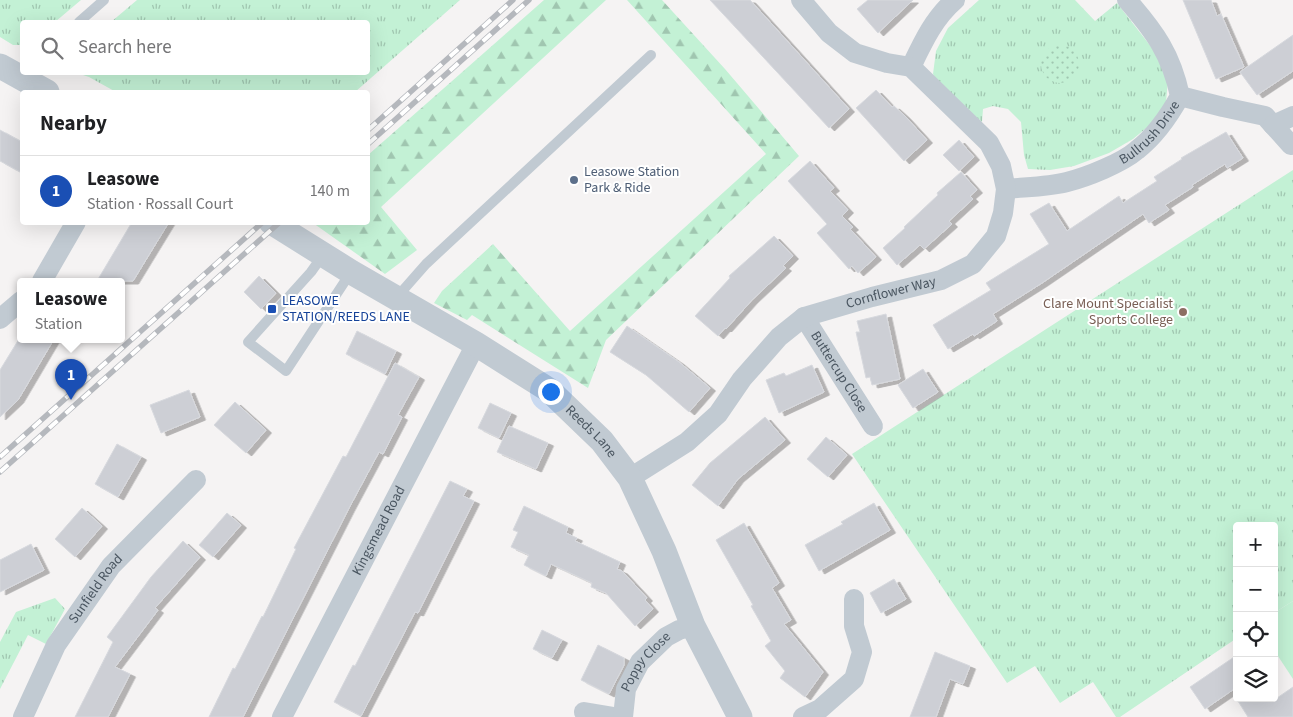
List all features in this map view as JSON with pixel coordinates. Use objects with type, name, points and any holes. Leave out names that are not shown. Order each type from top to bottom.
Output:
[{"type":"street","points":[[801,0],[829,34],[856,53],[887,63],[911,67],[926,35],[944,10],[955,0]]},
{"type":"street","name":"Bullrush Drive","points":[[1006,189],[1067,182],[1109,166],[1137,150],[1165,120],[1180,96],[1170,60],[1134,2]]},
{"type":"street","name":"Cornflower Way","points":[[630,478],[687,442],[718,414],[742,378],[779,337],[804,317],[872,297],[942,280],[973,264],[996,236],[1003,213],[1006,189],[1000,166],[989,143],[911,67]]},
{"type":"street","points":[[13,72],[44,90]]},
{"type":"street","points":[[1180,96],[1223,108],[1265,116],[1291,146]]},
{"type":"street","points":[[1273,125],[1293,116]]},
{"type":"street","points":[[44,278],[74,225]]},
{"type":"street","name":"Reeds Lane","points":[[276,225],[351,272],[476,344],[549,390],[602,441],[630,478],[664,551],[693,626],[740,717]]},
{"type":"street","points":[[0,319],[17,304]]},
{"type":"street","name":"Buttercup Close","points":[[804,317],[874,426]]},
{"type":"street","name":"Kingsmead Road","points":[[282,717],[476,344]]},
{"type":"street","name":"Sunfield Road","points":[[23,717],[56,645],[111,566],[196,480]]},
{"type":"street","points":[[803,717],[820,709],[854,678],[862,652],[854,626],[854,599]]},
{"type":"street","name":"Poppy Close","points":[[623,717],[626,689],[640,662],[666,637],[679,630],[693,626]]},
{"type":"street","points":[[584,712],[614,717]]},
{"type":"lane","points":[[81,20],[104,0]]},
{"type":"lane","points":[[396,298],[426,264],[651,55]]},
{"type":"lane","points":[[323,255],[311,272],[248,342],[286,371],[351,272]]},
{"type":"green space","points":[[0,0],[81,0],[57,20],[20,20],[20,45],[13,45],[0,37]]},
{"type":"green space","points":[[137,0],[460,0],[357,90],[112,90],[83,75],[370,75],[370,20],[113,20]]},
{"type":"green space","points":[[544,0],[606,0],[381,207],[417,250],[385,274],[316,225],[370,225],[370,153]]},
{"type":"green space","points":[[627,0],[662,0],[725,69],[799,156],[606,340],[588,388],[472,315],[467,320],[434,303],[442,291],[493,244],[570,331],[766,154]]},
{"type":"green space","points":[[979,0],[1075,0],[1095,21],[1117,3],[1166,66],[1168,80],[1166,102],[1156,120],[1133,139],[1109,153],[1074,166],[1050,170],[1028,169],[1024,155],[1021,122],[1008,109],[993,106],[983,109],[982,122],[940,86],[933,74],[936,51],[948,28]]},
{"type":"green space","points":[[1060,45],[1074,50],[1079,64],[1074,78],[1060,83],[1046,78],[1041,64],[1046,50]]},
{"type":"green space","name":"Clare Mount Specialist Sports College","points":[[1293,170],[1293,601],[1278,610],[1278,522],[1233,522],[1233,641],[1120,717],[1116,717],[1093,682],[1060,703],[1035,666],[1007,683],[852,454]]},
{"type":"green space","points":[[55,598],[65,609],[46,644],[28,635],[0,689],[0,642],[16,612]]},
{"type":"green space","points":[[1293,601],[1293,679],[1278,656],[1278,610]]},
{"type":"building","points":[[710,0],[750,0],[849,109],[829,128]]},
{"type":"building","points":[[868,0],[913,0],[878,33],[857,9]]},
{"type":"building","points":[[1183,0],[1211,0],[1217,16],[1221,14],[1244,67],[1216,79]]},
{"type":"building","points":[[1293,35],[1293,71],[1257,95],[1240,72]]},
{"type":"building","points":[[876,90],[892,107],[894,106],[905,116],[927,140],[904,161],[856,108]]},
{"type":"building","points":[[0,130],[20,141],[20,172],[0,161]]},
{"type":"building","points":[[1226,132],[1243,158],[1227,168],[1225,164],[1192,185],[1193,187],[1165,205],[1169,210],[1149,223],[1143,214],[993,314],[997,321],[974,336],[973,334],[948,349],[933,325],[991,290],[986,283],[1049,244],[1030,214],[1049,203],[1067,231],[1119,196],[1123,203],[1157,181],[1154,177],[1181,158]]},
{"type":"building","points":[[959,140],[974,157],[959,171],[943,155]]},
{"type":"building","points":[[810,161],[834,188],[830,191],[848,210],[842,216],[853,227],[850,229],[876,257],[858,273],[852,266],[849,269],[817,233],[827,224],[788,181]]},
{"type":"building","points":[[961,172],[977,190],[970,196],[973,199],[949,221],[952,224],[924,249],[920,245],[897,265],[883,248],[938,195],[937,193]]},
{"type":"building","points":[[130,225],[167,225],[133,281],[125,281],[125,278],[99,278]]},
{"type":"building","points":[[774,236],[793,256],[783,266],[786,268],[718,336],[695,316],[730,278],[729,276]]},
{"type":"building","points":[[259,276],[276,293],[261,309],[244,292]]},
{"type":"building","points":[[886,314],[900,379],[872,385],[870,377],[866,378],[856,332],[860,332],[857,321]]},
{"type":"building","points":[[627,326],[679,362],[710,388],[689,412],[646,375],[610,352]]},
{"type":"building","points":[[357,331],[396,351],[385,374],[346,354]]},
{"type":"building","points":[[17,342],[52,343],[18,400],[0,417],[0,370]]},
{"type":"building","points":[[395,363],[419,377],[398,415],[402,417],[383,454],[379,452],[349,508],[243,717],[209,717],[233,668],[235,669],[263,617],[296,549],[294,548],[343,456],[346,457]]},
{"type":"building","points":[[812,365],[824,392],[779,413],[766,380],[784,373],[786,376]]},
{"type":"building","points":[[923,369],[938,392],[913,408],[898,385]]},
{"type":"building","points":[[189,390],[200,417],[161,433],[150,405]]},
{"type":"building","points":[[235,402],[266,430],[246,453],[214,425]]},
{"type":"building","points":[[490,403],[511,413],[499,438],[478,428]]},
{"type":"building","points":[[765,417],[785,440],[738,479],[718,506],[692,485],[710,463]]},
{"type":"building","points":[[509,426],[548,443],[536,469],[497,452]]},
{"type":"building","points":[[826,437],[847,455],[828,477],[807,459]]},
{"type":"building","points":[[117,444],[141,457],[118,497],[95,484]]},
{"type":"building","points":[[450,481],[467,489],[463,496],[474,501],[418,613],[415,612],[361,716],[334,702],[353,665],[355,666]]},
{"type":"building","points":[[874,503],[890,530],[819,571],[805,545],[843,524],[841,522]]},
{"type":"building","points":[[524,506],[568,527],[566,533],[577,538],[575,541],[620,562],[617,569],[622,571],[647,598],[645,600],[653,609],[635,626],[606,593],[591,587],[592,583],[551,564],[546,576],[524,565],[529,555],[511,547],[518,532],[513,530]]},
{"type":"building","points":[[82,508],[102,526],[75,557],[55,539]]},
{"type":"building","points":[[227,513],[241,525],[213,557],[199,545]]},
{"type":"building","points":[[744,523],[779,583],[772,588],[791,620],[784,624],[823,672],[805,697],[780,678],[785,671],[765,646],[771,641],[716,540]]},
{"type":"building","points":[[183,541],[200,557],[155,608],[158,610],[115,667],[130,674],[108,717],[75,717],[113,642],[107,637],[151,577]]},
{"type":"building","points":[[31,544],[44,570],[0,592],[0,560]]},
{"type":"building","points":[[894,579],[906,599],[881,613],[870,593]]},
{"type":"building","points":[[542,630],[562,640],[552,658],[533,649]]},
{"type":"building","points":[[598,645],[624,658],[624,665],[609,694],[581,680]]},
{"type":"building","points":[[935,652],[970,666],[963,684],[950,679],[936,717],[910,717]]},
{"type":"building","points":[[1233,658],[1233,690],[1205,709],[1190,687]]},
{"type":"building","points":[[1293,687],[1293,717],[1248,717],[1239,702],[1278,702],[1278,697]]},
{"type":"railway","points":[[370,128],[513,0]]},
{"type":"railway","points":[[370,142],[529,0]]},
{"type":"railway","points":[[0,457],[260,225]]},
{"type":"railway","points":[[0,472],[277,225]]},
{"type":"place","name":"Leasowe Station Park & Ride","points":[[574,180]]},
{"type":"place","name":"LEASOWE STATION/REEDS LANE","points":[[272,309]]},
{"type":"place","name":"Clare Mount Specialist Sports College","points":[[1183,312]]},
{"type":"place","name":"Leasowe","points":[[71,400]]}]
